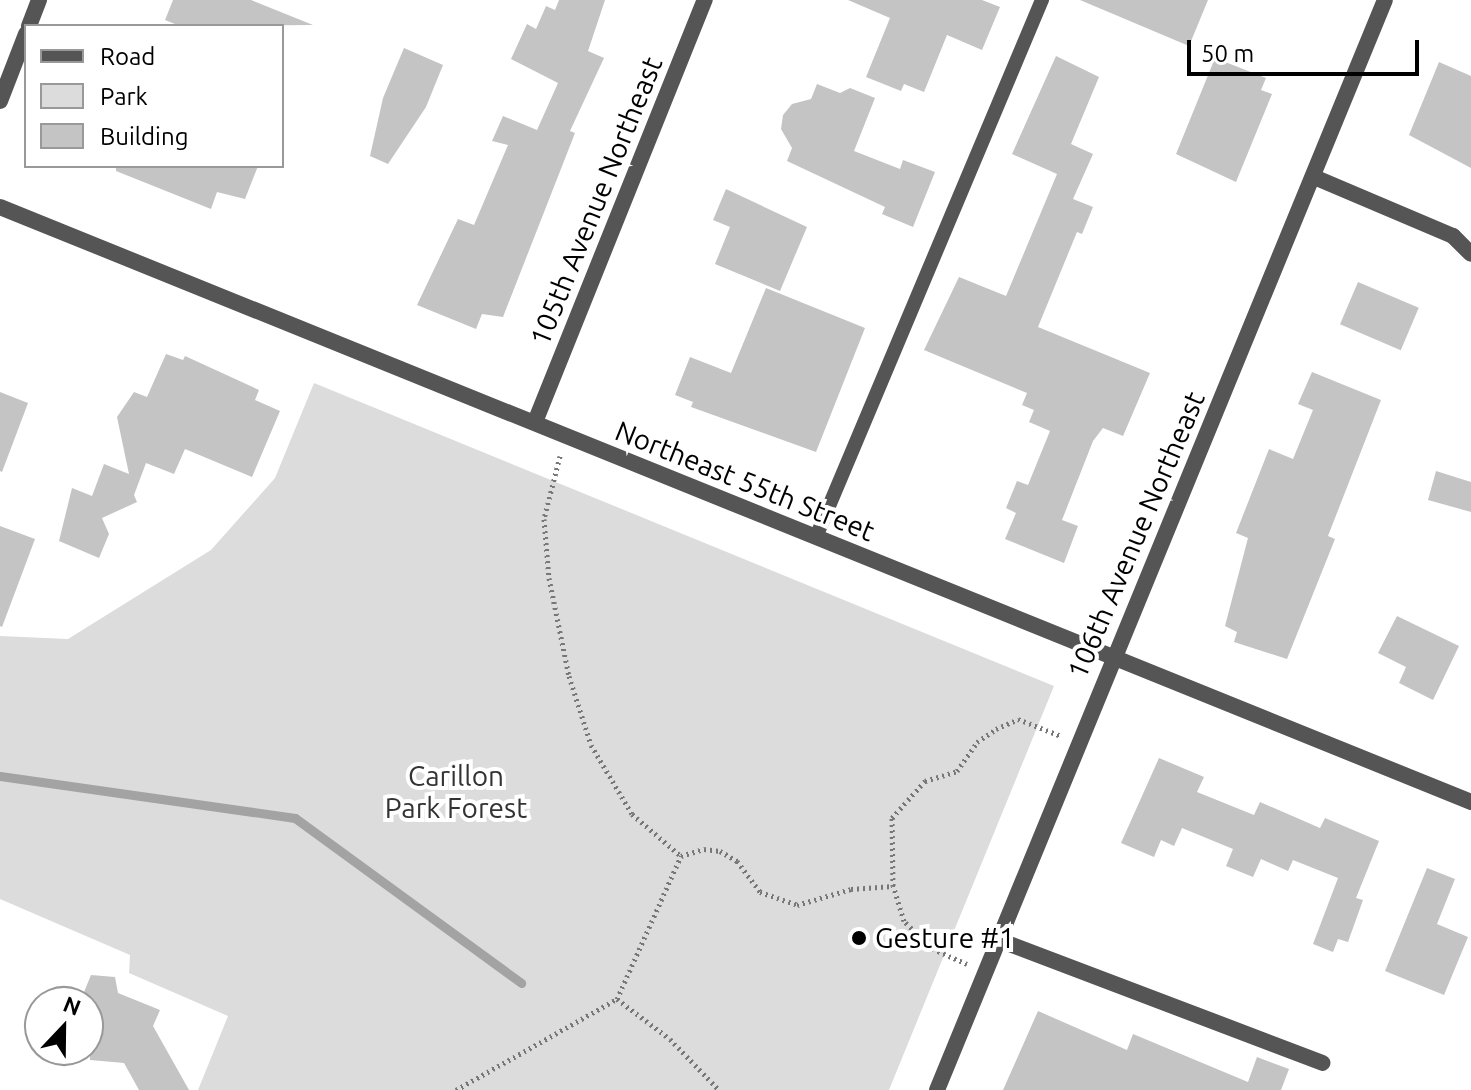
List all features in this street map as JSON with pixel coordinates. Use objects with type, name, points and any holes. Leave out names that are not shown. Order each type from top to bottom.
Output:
[{"type":"street","points":[[30,24],[39,0]]},
{"type":"street","name":"105th Avenue Northeast","points":[[535,422],[705,0]]},
{"type":"street","name":"106th Avenue Northeast","points":[[937,1090],[1077,742],[1385,0]]},
{"type":"street","points":[[0,101],[24,39]]},
{"type":"street","points":[[1314,177],[1453,236],[1471,254]]},
{"type":"street","name":"Northeast 55th Street","points":[[0,207],[1471,802]]},
{"type":"street","points":[[999,940],[1322,1063]]},
{"type":"lane","points":[[816,537],[1042,0]]},
{"type":"path","points":[[565,436],[544,519],[549,578],[569,676],[591,745],[632,814],[681,856]]},
{"type":"path","points":[[986,972],[933,949],[904,921],[893,886],[892,818],[925,781],[957,771],[977,742],[1018,719],[1077,742]]},
{"type":"path","points":[[456,1090],[617,999],[681,856],[704,849],[720,851],[737,861],[760,892],[797,905],[851,889],[893,886]]},
{"type":"path","points":[[617,999],[670,1039],[719,1090]]},
{"type":"green space","name":"Carillon Park Forest","points":[[314,383],[1054,686],[889,1090],[198,1090],[228,1016],[129,973],[130,955],[0,899],[0,636],[68,639],[211,550],[275,478]]},
{"type":"building","points":[[173,0],[251,0],[313,25],[175,24],[165,20]]},
{"type":"building","points":[[559,0],[605,0],[588,51],[604,58],[570,131],[575,133],[503,317],[482,314],[476,329],[417,305],[458,219],[474,225],[508,145],[492,141],[503,116],[537,130],[558,83],[511,59],[527,24],[536,29],[546,6],[555,10]]},
{"type":"building","points":[[848,0],[982,0],[1000,7],[982,50],[947,35],[924,92],[904,84],[901,91],[866,77],[890,18]]},
{"type":"building","points":[[1080,0],[1208,0],[1189,46]]},
{"type":"building","points":[[404,48],[443,65],[426,107],[388,164],[370,156],[383,98]]},
{"type":"building","points":[[1056,56],[1099,77],[1071,144],[1093,154],[1073,199],[1093,207],[1082,234],[1077,232],[1038,327],[1150,373],[1123,436],[1103,428],[1093,441],[1062,520],[1078,526],[1064,563],[1005,539],[1016,513],[1006,508],[1017,481],[1028,485],[1050,431],[1029,422],[1034,410],[1022,405],[1027,393],[924,350],[959,277],[1006,296],[1057,174],[1012,154]]},
{"type":"building","points":[[1215,58],[1266,78],[1261,90],[1272,94],[1236,182],[1176,154]]},
{"type":"building","points":[[1439,62],[1471,76],[1471,168],[1409,135]]},
{"type":"building","points":[[817,84],[840,93],[850,88],[875,98],[854,151],[900,169],[903,160],[935,172],[913,227],[882,214],[885,207],[787,161],[792,148],[781,129],[783,115],[792,104],[811,99]]},
{"type":"building","points":[[116,168],[257,168],[245,199],[217,192],[211,209],[116,171]]},
{"type":"building","points":[[726,189],[807,227],[780,291],[715,264],[730,227],[713,220]]},
{"type":"building","points":[[1358,282],[1419,308],[1401,350],[1340,324]]},
{"type":"building","points":[[766,288],[865,328],[816,452],[691,407],[693,402],[675,395],[690,357],[731,373]]},
{"type":"building","points":[[166,354],[183,360],[185,356],[259,390],[255,400],[280,411],[252,477],[185,449],[174,474],[146,463],[134,495],[137,502],[102,518],[109,534],[99,558],[59,541],[72,488],[92,496],[104,464],[129,474],[117,417],[134,392],[147,397]]},
{"type":"building","points":[[1312,372],[1381,400],[1328,536],[1335,539],[1287,659],[1234,642],[1237,632],[1225,626],[1248,538],[1236,533],[1269,449],[1293,459],[1313,410],[1298,404]]},
{"type":"building","points":[[0,392],[28,403],[2,472],[0,471]]},
{"type":"building","points":[[1436,471],[1471,482],[1471,512],[1428,500]]},
{"type":"building","points":[[0,526],[35,539],[2,627],[0,626]]},
{"type":"building","points":[[1397,616],[1459,646],[1433,700],[1399,683],[1406,667],[1378,653]]},
{"type":"building","points":[[1159,758],[1204,777],[1197,792],[1254,815],[1260,802],[1320,828],[1325,818],[1379,841],[1356,898],[1363,900],[1348,942],[1338,939],[1333,952],[1313,944],[1338,878],[1293,860],[1288,871],[1261,859],[1253,877],[1226,866],[1233,849],[1182,828],[1174,846],[1161,840],[1154,857],[1121,843]]},
{"type":"building","points":[[1427,868],[1455,879],[1437,924],[1468,937],[1444,995],[1385,971]]},
{"type":"building","points":[[91,975],[115,977],[118,993],[160,1010],[153,1026],[189,1090],[139,1090],[124,1063],[104,1061],[104,986],[87,986]]},
{"type":"building","points":[[1038,1011],[1127,1050],[1133,1034],[1248,1082],[1257,1057],[1289,1069],[1281,1090],[1003,1090]]},
{"type":"waterway","points":[[0,776],[295,818],[521,983]]},
{"type":"place","name":"Gesture #1","points":[[859,938]]}]
